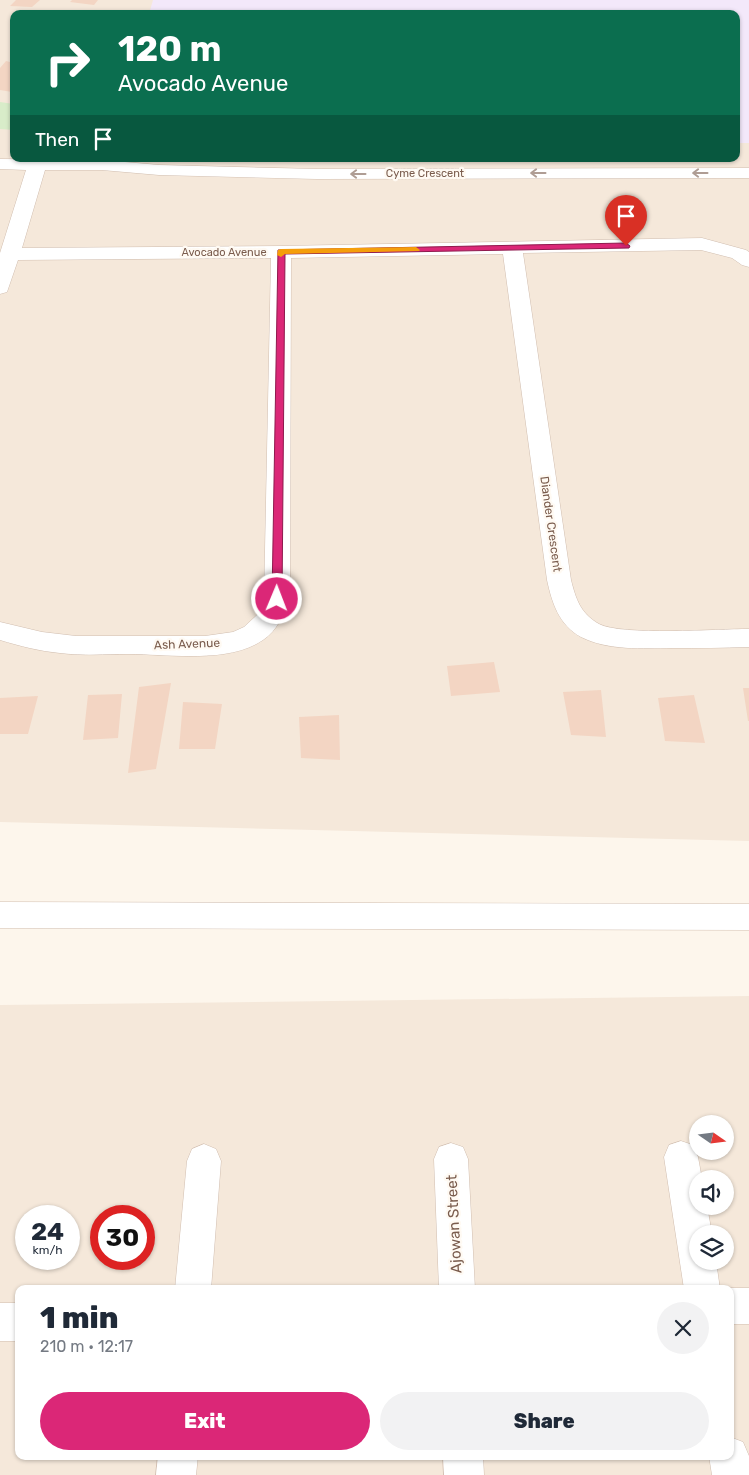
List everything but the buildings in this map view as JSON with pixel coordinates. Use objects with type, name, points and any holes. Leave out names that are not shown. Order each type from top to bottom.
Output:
[{"type":"street","name":"Cyme Crescent","points":[[102,165],[129,162]]},
{"type":"street","name":"Cyme Crescent","points":[[0,164],[102,165],[159,170],[317,174],[749,173]]},
{"type":"street","points":[[0,288],[37,165]]},
{"type":"street","name":"Avocado Avenue","points":[[9,254],[281,252],[702,244],[744,258]]},
{"type":"street","name":"Diander Crescent","points":[[512,248],[559,580],[565,605],[577,620],[590,630],[609,636],[633,639],[749,638]]},
{"type":"street","name":"Ash Avenue","points":[[0,631],[27,639],[69,646],[205,645],[248,637],[262,628],[271,616],[277,599],[281,252]]},
{"type":"street","points":[[0,915],[749,917]]},
{"type":"street","points":[[681,1157],[692,1225]]},
{"type":"street","name":"Ajowan Street","points":[[451,1159],[457,1285]]},
{"type":"street","points":[[193,1285],[204,1161]]},
{"type":"street","points":[[699,1270],[701,1285]]},
{"type":"street","points":[[734,1306],[749,1306]]},
{"type":"street","points":[[0,1322],[15,1322]]},
{"type":"street","points":[[176,1475],[178,1460]]},
{"type":"street","points":[[463,1460],[464,1475]]},
{"type":"street","points":[[730,1460],[732,1475]]},
{"type":"shaded area","points":[[0,0],[749,0],[749,841],[0,822]]},
{"type":"shaded area","points":[[153,0],[749,0],[749,143],[740,143],[740,10],[150,10]]},
{"type":"shaded area","points":[[749,996],[749,1475],[0,1475],[0,1005]]},
{"type":"green space","points":[[0,102],[10,103],[10,130],[0,129]]},
{"type":"slow traffic","points":[[281,255],[281,252],[416,250]]},
{"type":"route","points":[[277,599],[281,252],[626,246]]}]
